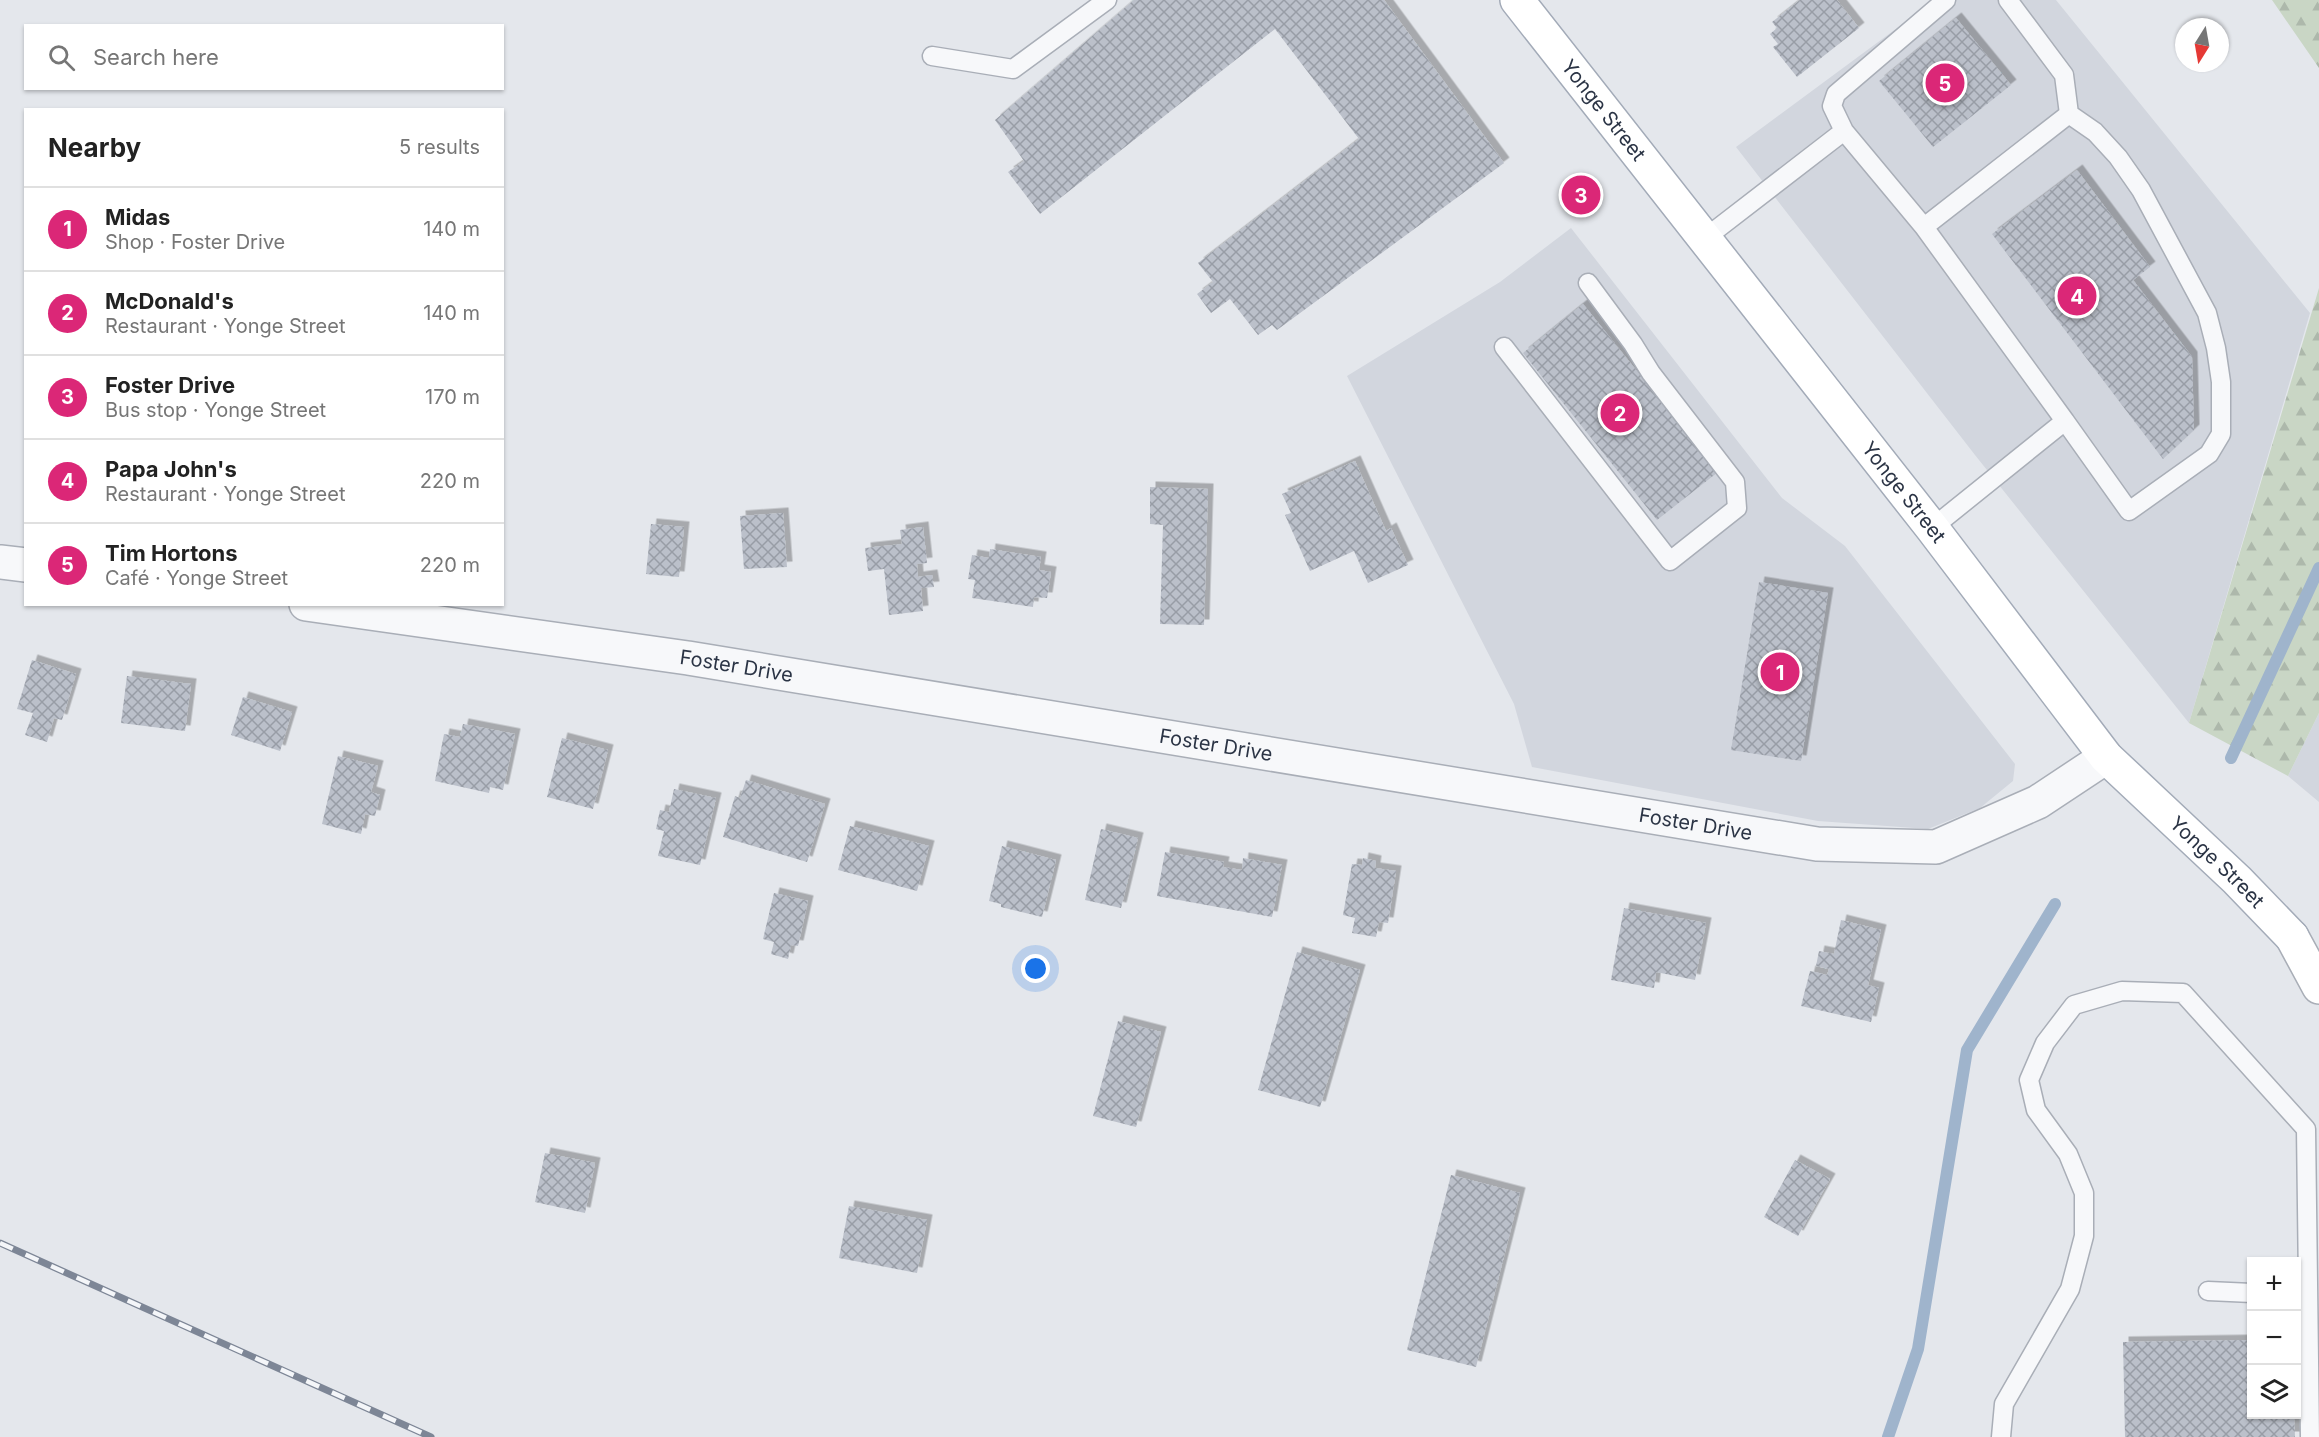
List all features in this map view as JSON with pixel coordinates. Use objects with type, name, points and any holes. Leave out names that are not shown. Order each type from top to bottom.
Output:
[{"type":"main road","name":"Yonge Street","points":[[1517,0],[1932,528],[2106,757],[2237,880],[2292,937],[2319,958]]},
{"type":"main road","points":[[2292,937],[2319,987]]},
{"type":"street","points":[[0,561],[24,565]]},
{"type":"street","name":"Foster Drive","points":[[320,606],[688,658],[1817,844],[1936,847],[2038,802],[2106,757]]},
{"type":"lane","points":[[932,56],[1013,69],[1107,0]]},
{"type":"lane","points":[[1946,0],[1836,94],[1832,106],[1844,132],[1924,227],[2129,511],[2209,454],[2221,434],[2221,382],[2207,313],[2141,190],[2118,157],[2095,132],[2069,114],[2064,75],[2008,0]]},
{"type":"lane","points":[[1924,227],[2069,114]]},
{"type":"lane","points":[[1704,239],[1844,132]]},
{"type":"lane","points":[[1504,347],[1670,561],[1737,508],[1735,482],[1651,373],[1633,344],[1588,283]]},
{"type":"lane","points":[[1932,528],[2065,422]]},
{"type":"lane","points":[[2001,1437],[2004,1404],[2070,1289],[2084,1236],[2084,1192],[2068,1154],[2036,1110],[2029,1080],[2045,1043],[2074,1005],[2122,991],[2183,993],[2306,1129],[2302,1295],[2310,1437]]},
{"type":"lane","points":[[2208,1291],[2247,1293]]},
{"type":"shaded area","points":[[1935,0],[2056,0],[2310,313],[2189,723],[1975,455],[1736,147]]},
{"type":"shaded area","points":[[1571,228],[1782,498],[1845,546],[2015,764],[2013,781],[1980,808],[1928,829],[1818,821],[1532,767],[1514,704],[1347,376],[1500,282]]},
{"type":"shaded area","points":[[2319,713],[2319,802],[2288,776]]},
{"type":"green space","points":[[2272,0],[2319,0],[2319,68]]},
{"type":"green space","points":[[2319,288],[2319,713],[2288,776],[2189,723]]},
{"type":"building","points":[[1134,0],[1384,0],[1504,163],[1277,330],[1272,325],[1258,335],[1230,299],[1211,313],[1197,294],[1213,282],[1198,263],[1359,139],[1275,29],[1040,214],[1008,172],[1024,161],[995,120]]},
{"type":"building","points":[[1800,0],[1837,0],[1859,28],[1797,77],[1773,47],[1778,44],[1770,34],[1777,28],[1772,22]]},
{"type":"building","points":[[1956,18],[2011,85],[1933,147],[1879,81]]},
{"type":"building","points":[[2077,170],[2150,267],[2133,280],[2192,357],[2194,430],[2163,459],[1992,234]]},
{"type":"building","points":[[1583,304],[1718,472],[1657,520],[1523,353]]},
{"type":"building","points":[[1355,461],[1386,531],[1391,528],[1408,565],[1368,583],[1354,551],[1310,571],[1285,515],[1291,513],[1282,494]]},
{"type":"building","points":[[1150,487],[1208,489],[1204,625],[1160,624],[1163,525],[1150,524]]},
{"type":"building","points":[[783,513],[787,567],[744,569],[740,516]]},
{"type":"building","points":[[651,524],[684,527],[679,577],[646,574]]},
{"type":"building","points":[[923,527],[927,563],[917,564],[918,577],[932,575],[934,587],[921,588],[923,611],[889,615],[884,569],[868,571],[865,548],[902,544],[900,530]]},
{"type":"building","points":[[990,549],[1041,557],[1039,570],[1051,572],[1047,598],[1034,597],[1033,607],[972,598],[975,580],[968,579],[972,555],[989,558]]},
{"type":"building","points":[[1759,582],[1828,593],[1801,761],[1731,750]]},
{"type":"building","points":[[32,660],[76,674],[62,720],[54,718],[47,742],[25,735],[33,713],[17,709]]},
{"type":"building","points":[[127,676],[191,684],[185,731],[121,723]]},
{"type":"building","points":[[243,697],[292,712],[280,751],[231,735]]},
{"type":"building","points":[[463,724],[515,734],[503,790],[490,787],[489,793],[435,781],[444,734],[460,737]]},
{"type":"building","points":[[562,738],[608,750],[593,809],[547,797]]},
{"type":"building","points":[[338,756],[378,766],[371,792],[380,795],[375,816],[365,814],[361,834],[322,824]]},
{"type":"building","points":[[746,780],[825,804],[807,862],[723,837],[735,796],[740,798]]},
{"type":"building","points":[[674,789],[716,798],[700,865],[658,856],[664,831],[656,829],[660,810],[669,812]]},
{"type":"building","points":[[850,826],[929,846],[917,891],[838,870]]},
{"type":"building","points":[[1101,829],[1138,838],[1121,908],[1085,900]]},
{"type":"building","points":[[1002,846],[1056,860],[1042,917],[1001,907],[1001,904],[989,901]]},
{"type":"building","points":[[1165,852],[1224,862],[1223,867],[1242,870],[1243,858],[1282,865],[1272,917],[1157,896]]},
{"type":"building","points":[[1363,858],[1376,861],[1375,868],[1396,871],[1388,923],[1379,922],[1376,937],[1352,933],[1355,918],[1343,915],[1352,864],[1362,865]]},
{"type":"building","points":[[774,893],[808,901],[798,946],[791,945],[788,959],[771,954],[774,942],[763,939]]},
{"type":"building","points":[[1624,908],[1706,923],[1695,980],[1656,972],[1654,988],[1611,980]]},
{"type":"building","points":[[1841,920],[1881,930],[1868,985],[1879,988],[1871,1022],[1801,1006],[1810,971],[1827,975],[1829,969],[1816,966],[1819,951],[1834,954]]},
{"type":"building","points":[[1297,952],[1360,970],[1320,1107],[1258,1090]]},
{"type":"building","points":[[1118,1021],[1161,1032],[1136,1127],[1093,1116]]},
{"type":"building","points":[[545,1153],[595,1163],[585,1213],[535,1202]]},
{"type":"building","points":[[1795,1160],[1830,1179],[1798,1236],[1764,1217]]},
{"type":"building","points":[[1451,1175],[1520,1193],[1476,1367],[1407,1350]]},
{"type":"building","points":[[849,1206],[927,1220],[917,1273],[839,1258]]},
{"type":"building","points":[[2247,1340],[2247,1419],[2294,1419],[2295,1437],[2125,1437],[2123,1342]]},
{"type":"waterway","points":[[2231,758],[2319,568]]},
{"type":"waterway","points":[[1888,1437],[1918,1349],[1967,1050],[2055,904]]},
{"type":"railway","points":[[0,1243],[431,1437]]},
{"type":"place","name":"Tim Hortons","points":[[1945,83]]},
{"type":"place","name":"Foster Drive","points":[[1581,195]]},
{"type":"place","name":"Papa John's","points":[[2077,296]]},
{"type":"place","name":"McDonald's","points":[[1620,413]]},
{"type":"place","name":"Midas","points":[[1780,672]]}]
